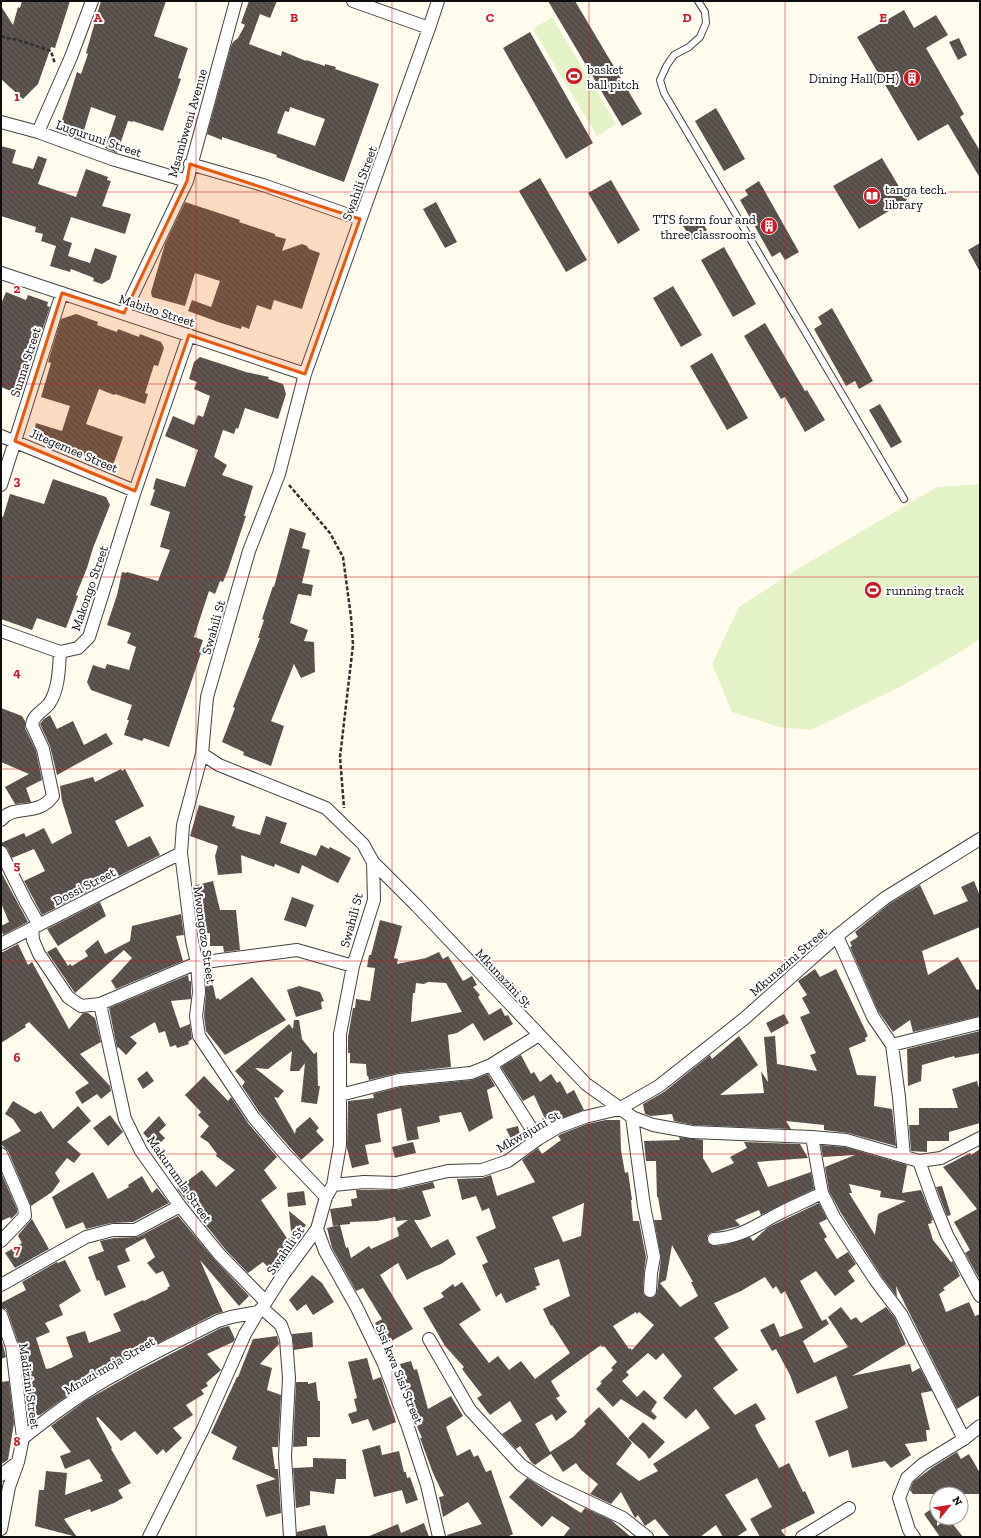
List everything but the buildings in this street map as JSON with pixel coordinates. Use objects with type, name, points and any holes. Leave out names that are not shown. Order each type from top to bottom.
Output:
[{"type":"street","points":[[38,132],[92,1]]},
{"type":"street","name":"Msambweni Avenue","points":[[124,314],[187,181],[190,164],[236,1]]},
{"type":"street","points":[[353,1],[429,28]]},
{"type":"street","name":"Swahili Street","points":[[305,374],[438,1]]},
{"type":"street","name":"Luguruni Street","points":[[1,122],[38,132],[112,159],[187,181]]},
{"type":"street","points":[[190,164],[263,185],[360,219]]},
{"type":"street","name":"Mabibo Street","points":[[1,273],[305,374]]},
{"type":"street","name":"Sunna Street","points":[[1,485],[62,293]]},
{"type":"street","name":"Makongo Street","points":[[60,652],[78,648],[89,637],[135,491],[189,335]]},
{"type":"street","name":"Swahili St","points":[[149,1537],[203,1429],[245,1334],[283,1275],[317,1229],[326,1197],[333,1185],[340,1145],[340,1034],[353,966],[374,900],[373,862],[362,844],[326,808],[219,765],[202,754],[207,697],[249,551],[279,474],[305,374]]},
{"type":"street","name":"Jitegemee Street","points":[[1,436],[135,491]]},
{"type":"street","points":[[1,631],[60,652],[57,684],[49,703],[35,717],[32,725],[44,749],[53,796],[49,802],[37,809],[14,812],[4,816],[1,820]]},
{"type":"street","name":"Mwongozo Street","points":[[202,754],[183,825],[181,853],[192,941],[197,963],[199,992],[196,1016],[199,1036],[254,1118],[285,1154],[326,1197]]},
{"type":"street","name":"Mkunazini Street","points":[[619,1109],[659,1086],[745,1018],[837,936],[885,898],[980,839]]},
{"type":"street","points":[[1,852],[26,902],[35,926],[33,940],[39,954],[68,997],[81,1006],[100,1004],[197,963],[297,950],[353,966]]},
{"type":"street","name":"Dossi Street","points":[[1,944],[181,853]]},
{"type":"street","name":"Mkunazini St","points":[[373,862],[417,906],[586,1084],[632,1117],[653,1125],[692,1132],[812,1137],[846,1140],[919,1161]]},
{"type":"street","points":[[837,936],[873,1016],[892,1045],[899,1097],[904,1157]]},
{"type":"street","name":"Makurumla Street","points":[[100,1004],[125,1119],[141,1151],[180,1206],[262,1307],[281,1325],[286,1339],[288,1378],[285,1456],[290,1537]]},
{"type":"street","points":[[892,1045],[980,1023]]},
{"type":"street","points":[[340,1095],[399,1080],[471,1073],[491,1066],[539,1036]]},
{"type":"street","points":[[491,1066],[538,1139]]},
{"type":"street","name":"Mkwajuni St","points":[[333,1185],[364,1182],[396,1183],[448,1171],[482,1170],[508,1161],[538,1139],[558,1127],[585,1117],[619,1109]]},
{"type":"street","points":[[632,1117],[644,1206],[654,1257],[650,1291]]},
{"type":"street","points":[[812,1137],[822,1193],[834,1217],[876,1281],[901,1314],[964,1440]]},
{"type":"street","points":[[980,1138],[941,1158],[919,1161],[947,1235],[980,1296]]},
{"type":"street","points":[[1,1154],[24,1207],[25,1216],[1,1241]]},
{"type":"street","points":[[714,1240],[727,1239],[746,1233],[780,1212],[822,1193]]},
{"type":"street","points":[[1,1285],[86,1237],[113,1230],[135,1230],[180,1206]]},
{"type":"street","name":"Sisi kwa Sisi Street","points":[[317,1229],[325,1251],[356,1306],[384,1364],[408,1427],[427,1485],[439,1537]]},
{"type":"street","name":"Mnazi moja Street","points":[[23,1438],[48,1418],[118,1372],[218,1321],[262,1307]]},
{"type":"street","name":"Madizini Street","points":[[1,1315],[12,1347],[23,1438]]},
{"type":"street","points":[[429,1340],[470,1410],[522,1465],[551,1484],[623,1518],[647,1537]]},
{"type":"street","points":[[914,1537],[909,1530],[899,1498],[907,1478],[923,1464],[964,1440],[980,1426]]},
{"type":"street","points":[[1,1529],[9,1487],[18,1462],[23,1438]]},
{"type":"street","points":[[1,1475],[18,1462]]},
{"type":"street","points":[[802,1537],[849,1508]]},
{"type":"lane","points":[[698,1],[705,12],[706,23],[700,37],[689,47],[674,55],[667,65],[660,80],[664,93],[904,499]]},
{"type":"path","points":[[1,36],[51,51],[60,81]]},
{"type":"path","points":[[279,474],[330,533],[343,557],[353,645],[340,757],[345,826]]},
{"type":"highlighted area","points":[[190,164],[360,219],[305,374],[189,335],[135,491],[15,441],[62,293],[124,313],[187,181]]},
{"type":"green space","name":"basket ball pitch","points":[[552,17],[616,124],[597,136],[533,29]]},
{"type":"green space","name":"running track","points":[[980,484],[980,639],[900,687],[811,730],[780,727],[732,712],[712,664],[739,607],[791,573],[937,487]]},
{"type":"place","name":"basket ball pitch","points":[[574,76]]},
{"type":"place","name":"Dining Hall(DH)","points":[[912,78]]},
{"type":"place","name":"tanga tech. library","points":[[872,196]]},
{"type":"place","name":"TTS form four and three classrooms","points":[[769,226]]},
{"type":"place","name":"running track","points":[[873,590]]}]
